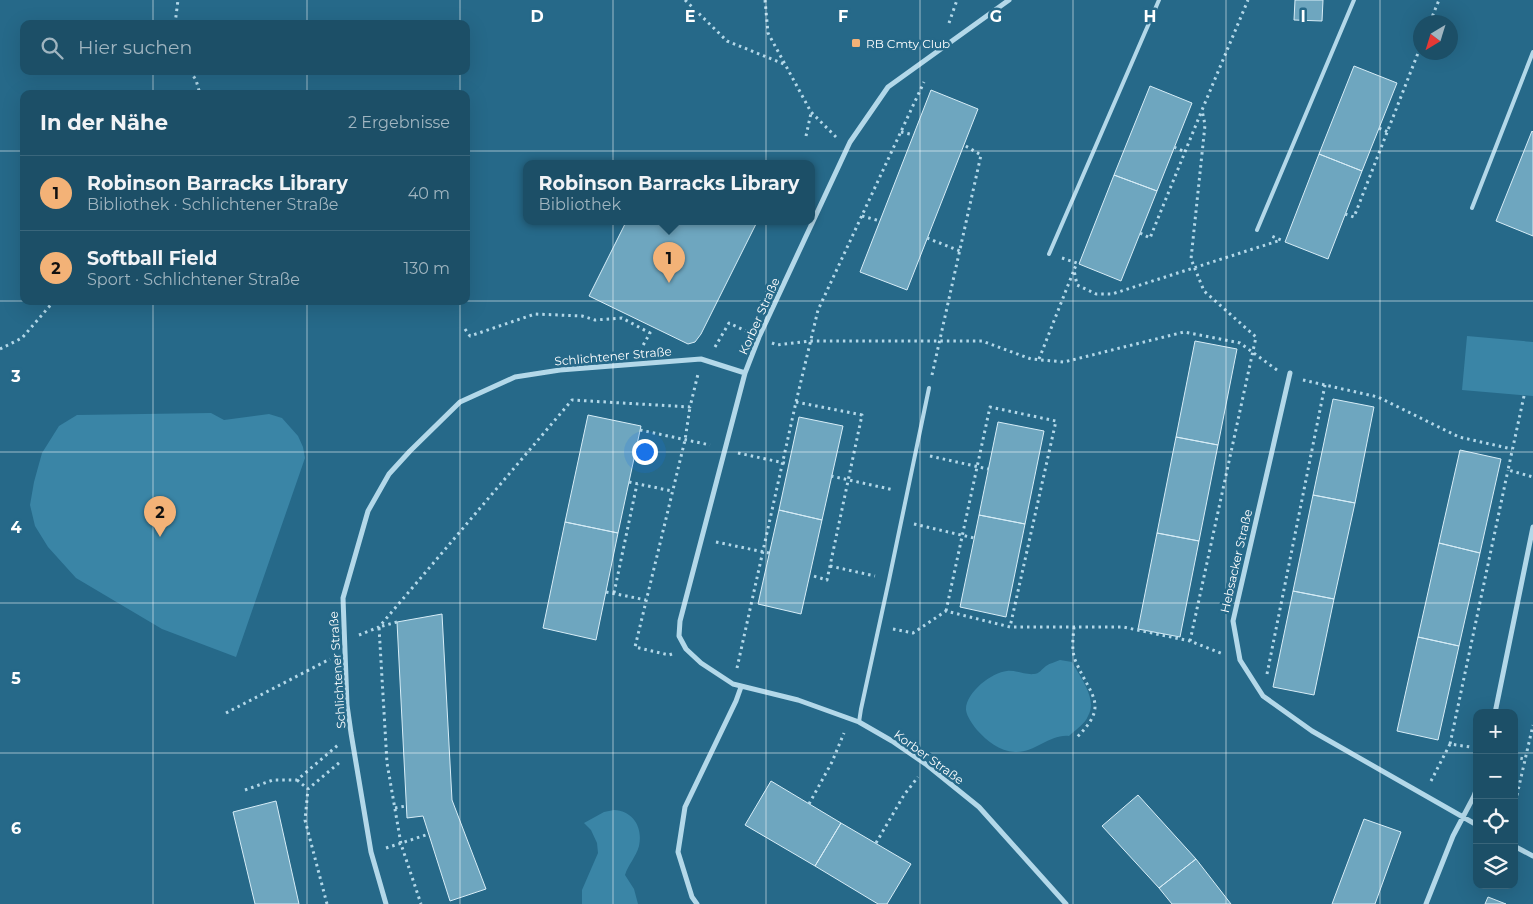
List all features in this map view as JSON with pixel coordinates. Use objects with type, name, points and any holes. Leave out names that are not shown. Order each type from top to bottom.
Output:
[{"type":"street","name":"Korber Straße","points":[[815,218],[850,142],[888,87],[1009,0]]},
{"type":"street","name":"Korber Straße","points":[[812,225],[745,372],[680,621],[679,636],[686,649],[701,663],[733,684],[798,700],[859,722],[928,765],[979,807],[1066,904]]},
{"type":"street","name":"Schlichtener Straße","points":[[386,904],[371,852],[347,705],[343,598],[368,511],[389,474],[460,402],[516,377],[560,370],[701,360],[745,372]]},
{"type":"street","name":"Hebsacker Straße","points":[[1289,375],[1233,621],[1240,660],[1263,696],[1312,731],[1473,823]]},
{"type":"street","points":[[1496,709],[1533,527]]},
{"type":"street","points":[[697,904],[692,897],[678,852],[685,807],[741,687]]},
{"type":"street","points":[[1426,904],[1453,836],[1473,798]]},
{"type":"street","points":[[1518,848],[1533,856]]},
{"type":"lane","points":[[1049,254],[1158,0]]},
{"type":"lane","points":[[1257,230],[1354,0]]},
{"type":"lane","points":[[1472,208],[1533,52]]},
{"type":"lane","points":[[859,722],[860,709],[890,580],[929,388]]},
{"type":"path","points":[[176,20],[178,0]]},
{"type":"path","points":[[685,0],[727,41],[785,64]]},
{"type":"path","points":[[765,0],[768,33],[811,112],[838,139],[850,142]]},
{"type":"path","points":[[948,24],[957,0]]},
{"type":"path","points":[[1140,233],[1150,238],[1248,0]]},
{"type":"path","points":[[1433,15],[1439,0]]},
{"type":"path","points":[[1345,214],[1354,217],[1415,60]]},
{"type":"path","points":[[193,75],[199,90]]},
{"type":"path","points":[[733,684],[818,310],[926,78]]},
{"type":"path","points":[[1190,641],[1256,337],[1204,290],[1192,259],[1206,125],[1202,110]]},
{"type":"path","points":[[806,136],[811,112]]},
{"type":"path","points":[[1379,128],[1388,132]]},
{"type":"path","points":[[901,132],[914,135]]},
{"type":"path","points":[[929,388],[981,155],[964,145]]},
{"type":"path","points":[[1174,147],[1185,152]]},
{"type":"path","points":[[862,216],[880,222]]},
{"type":"path","points":[[1074,270],[1077,285],[1096,294],[1112,294],[1281,240],[1257,230]]},
{"type":"path","points":[[927,238],[960,251]]},
{"type":"path","points":[[1039,360],[1077,263],[1049,254]]},
{"type":"path","points":[[0,350],[22,338],[51,305]]},
{"type":"path","points":[[465,329],[470,336],[535,314],[582,316],[594,320],[622,318],[650,333],[632,364]]},
{"type":"path","points":[[686,649],[669,655],[635,647],[701,360],[716,346],[730,323],[777,345],[810,341],[982,341],[1031,359],[1064,362],[1184,332],[1240,343],[1273,368],[1289,375],[1378,398],[1459,437],[1512,450]]},
{"type":"path","points":[[1263,696],[1325,385]]},
{"type":"path","points":[[1424,795],[1450,744],[1524,396]]},
{"type":"path","points":[[421,904],[401,844],[387,763],[379,627],[572,400],[690,407]]},
{"type":"path","points":[[796,402],[862,416],[827,580],[810,575]]},
{"type":"path","points":[[879,626],[913,633],[946,611],[990,407],[1056,421],[1010,627]]},
{"type":"path","points":[[640,430],[789,464]]},
{"type":"path","points":[[916,453],[988,469]]},
{"type":"path","points":[[1508,470],[1533,477]]},
{"type":"path","points":[[831,476],[908,493]]},
{"type":"path","points":[[629,482],[672,491]]},
{"type":"path","points":[[614,593],[637,484]]},
{"type":"path","points":[[902,521],[974,538]]},
{"type":"path","points":[[701,539],[769,553]]},
{"type":"path","points":[[830,566],[890,580]]},
{"type":"path","points":[[606,592],[646,600]]},
{"type":"path","points":[[946,611],[1010,627],[1122,627],[1190,641],[1240,660]]},
{"type":"path","points":[[226,713],[345,652],[355,637],[397,622]]},
{"type":"path","points":[[1074,627],[1073,646],[1075,661],[1089,685],[1095,701],[1094,714],[1088,725],[1076,738]]},
{"type":"path","points":[[809,804],[832,762],[850,719]]},
{"type":"path","points":[[1516,799],[1533,725]]},
{"type":"path","points":[[297,780],[351,733]]},
{"type":"path","points":[[1450,744],[1473,747]]},
{"type":"path","points":[[327,904],[305,820],[308,789],[354,750]]},
{"type":"path","points":[[1518,758],[1525,760]]},
{"type":"path","points":[[876,843],[904,795],[928,765]]},
{"type":"path","points":[[245,790],[273,780],[297,780],[308,789]]},
{"type":"path","points":[[395,808],[406,806]]},
{"type":"path","points":[[371,852],[429,834]]},
{"type":"shaded area","points":[[1467,336],[1533,342],[1533,396],[1462,390]]},
{"type":"shaded area","points":[[211,413],[224,420],[269,414],[282,418],[298,436],[305,458],[236,657],[162,629],[76,578],[48,547],[35,526],[30,505],[42,453],[59,426],[77,415]]},
{"type":"shaded area","points":[[1060,660],[1072,662],[1087,688],[1091,702],[1091,709],[1087,719],[1069,736],[1055,738],[1029,750],[1015,752],[1004,750],[994,745],[977,730],[966,710],[970,697],[981,684],[1001,672],[1014,671],[1036,674],[1048,665]]},
{"type":"shaded area","points":[[614,810],[626,813],[635,821],[638,827],[640,839],[638,850],[625,875],[634,889],[638,904],[582,904],[582,890],[598,853],[597,843],[591,830],[584,823],[604,812]]},
{"type":"building","points":[[1295,0],[1323,0],[1322,21],[1294,20]]},
{"type":"building","points":[[1354,66],[1397,83],[1362,171],[1319,154]]},
{"type":"building","points":[[1150,86],[1192,103],[1157,191],[1114,175]]},
{"type":"building","points":[[931,90],[978,109],[907,290],[860,272]]},
{"type":"building","points":[[1533,132],[1533,236],[1496,221]]},
{"type":"building","points":[[1319,154],[1362,171],[1328,259],[1285,242]]},
{"type":"building","points":[[1114,175],[1157,191],[1121,281],[1079,264]]},
{"type":"building","points":[[624,225],[756,225],[701,334],[695,342],[688,344],[589,296]]},
{"type":"building","points":[[1195,341],[1237,349],[1218,445],[1176,437]]},
{"type":"building","points":[[1333,399],[1374,407],[1355,503],[1313,495]]},
{"type":"building","points":[[588,415],[641,426],[618,533],[565,522]]},
{"type":"building","points":[[799,417],[843,426],[822,520],[779,510]]},
{"type":"building","points":[[998,422],[1044,431],[1025,524],[979,515]]},
{"type":"building","points":[[1176,437],[1218,445],[1199,541],[1157,533]]},
{"type":"building","points":[[1460,450],[1501,459],[1480,553],[1439,543]]},
{"type":"building","points":[[1313,495],[1355,503],[1334,599],[1293,591]]},
{"type":"building","points":[[779,510],[822,520],[801,614],[758,604]]},
{"type":"building","points":[[979,515],[1025,524],[1006,617],[960,607]]},
{"type":"building","points":[[565,522],[618,533],[596,640],[543,628]]},
{"type":"building","points":[[1157,533],[1199,541],[1180,637],[1138,629]]},
{"type":"building","points":[[1439,543],[1480,553],[1459,646],[1418,637]]},
{"type":"building","points":[[1293,591],[1334,599],[1314,695],[1273,687]]},
{"type":"building","points":[[442,614],[452,800],[486,889],[450,901],[423,816],[407,818],[397,622]]},
{"type":"building","points":[[1418,637],[1459,646],[1438,740],[1397,731]]},
{"type":"building","points":[[771,781],[841,823],[815,866],[745,825]]},
{"type":"building","points":[[1138,795],[1196,859],[1159,888],[1102,826]]},
{"type":"building","points":[[276,801],[299,904],[255,904],[233,812]]},
{"type":"building","points":[[1364,819],[1401,832],[1375,904],[1332,904]]},
{"type":"building","points":[[841,823],[911,864],[887,904],[878,904],[815,866]]},
{"type":"building","points":[[1196,859],[1231,904],[1172,904],[1159,888]]},
{"type":"building","points":[[1488,897],[1506,904],[1485,904]]},
{"type":"place","name":"RB Cmty Club","points":[[856,43]]},
{"type":"place","name":"Robinson Barracks Library","points":[[669,283]]},
{"type":"place","name":"Softball Field","points":[[160,537]]}]
